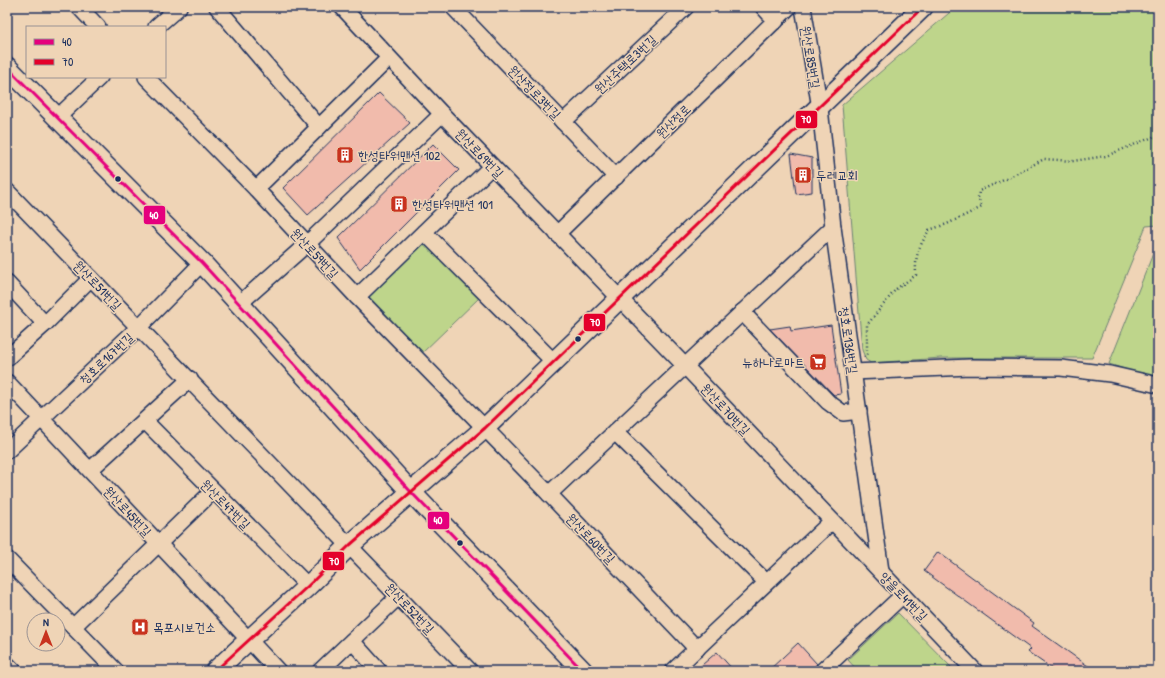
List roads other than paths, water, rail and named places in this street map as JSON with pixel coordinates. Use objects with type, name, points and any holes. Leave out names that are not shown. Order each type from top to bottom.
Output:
[{"type":"street","points":[[79,7],[97,26]]},
{"type":"street","points":[[157,26],[179,7]]},
{"type":"street","points":[[217,7],[319,127]]},
{"type":"street","name":"원산로69번길","points":[[342,7],[442,114],[620,298]]},
{"type":"street","name":"원산정로3번길","points":[[453,7],[616,177]]},
{"type":"street","name":"원산주택로3번길","points":[[563,122],[686,7]]},
{"type":"street","points":[[764,7],[776,20],[804,13]]},
{"type":"street","name":"원산정로","points":[[557,234],[790,7]]},
{"type":"street","points":[[214,671],[308,586],[350,545],[485,428],[820,108],[923,7]]},
{"type":"street","name":"원산로85번길","points":[[804,13],[820,108]]},
{"type":"street","points":[[256,189],[389,58]]},
{"type":"street","points":[[7,67],[202,263],[411,492],[583,671]]},
{"type":"street","points":[[58,117],[99,78]]},
{"type":"street","name":"원산로59번길","points":[[147,78],[256,189],[357,297],[485,428]]},
{"type":"street","name":"청호로136번길","points":[[820,108],[833,227],[881,572]]},
{"type":"street","points":[[238,304],[307,244],[442,114]]},
{"type":"street","points":[[357,297],[492,166]]},
{"type":"street","name":"원산로51번길","points":[[7,191],[350,545]]},
{"type":"street","points":[[549,494],[833,227]]},
{"type":"street","points":[[424,232],[554,362]]},
{"type":"street","name":"청호로167번길","points":[[7,451],[139,327],[202,263]]},
{"type":"street","points":[[7,358],[45,324],[91,278]]},
{"type":"street","points":[[7,283],[45,324]]},
{"type":"street","name":"원산로70번길","points":[[620,298],[832,521]]},
{"type":"street","points":[[742,312],[828,402],[843,413],[859,411]]},
{"type":"street","points":[[853,369],[962,367],[1061,368],[1110,374],[1158,385]]},
{"type":"street","points":[[90,470],[190,380]]},
{"type":"street","name":"원산로45번길","points":[[7,382],[278,671]]},
{"type":"street","name":"원산로47번길","points":[[144,421],[308,586]]},
{"type":"street","name":"원산로60번길","points":[[485,428],[697,649]]},
{"type":"street","points":[[615,432],[766,582]]},
{"type":"street","points":[[73,627],[213,491]]},
{"type":"street","points":[[673,671],[832,521]]},
{"type":"street","name":"양을로41번길","points":[[832,521],[975,671]]},
{"type":"street","name":"원산로52번길","points":[[350,545],[470,671]]},
{"type":"street","points":[[7,559],[116,671]]},
{"type":"street","points":[[822,671],[903,595]]},
{"type":"street","points":[[320,671],[398,596]]},
{"type":"street","points":[[352,641],[379,671]]},
{"type":"street","points":[[7,664],[14,671]]},
{"type":"place","name":"한성타워맨션 102","points":[[345,155]]},
{"type":"place","name":"두레교회","points":[[803,175]]},
{"type":"place","name":"한성타워맨션 101","points":[[399,204]]},
{"type":"place","name":"뉴하나로마트","points":[[818,362]]},
{"type":"place","name":"목포시보건소","points":[[140,627]]}]
